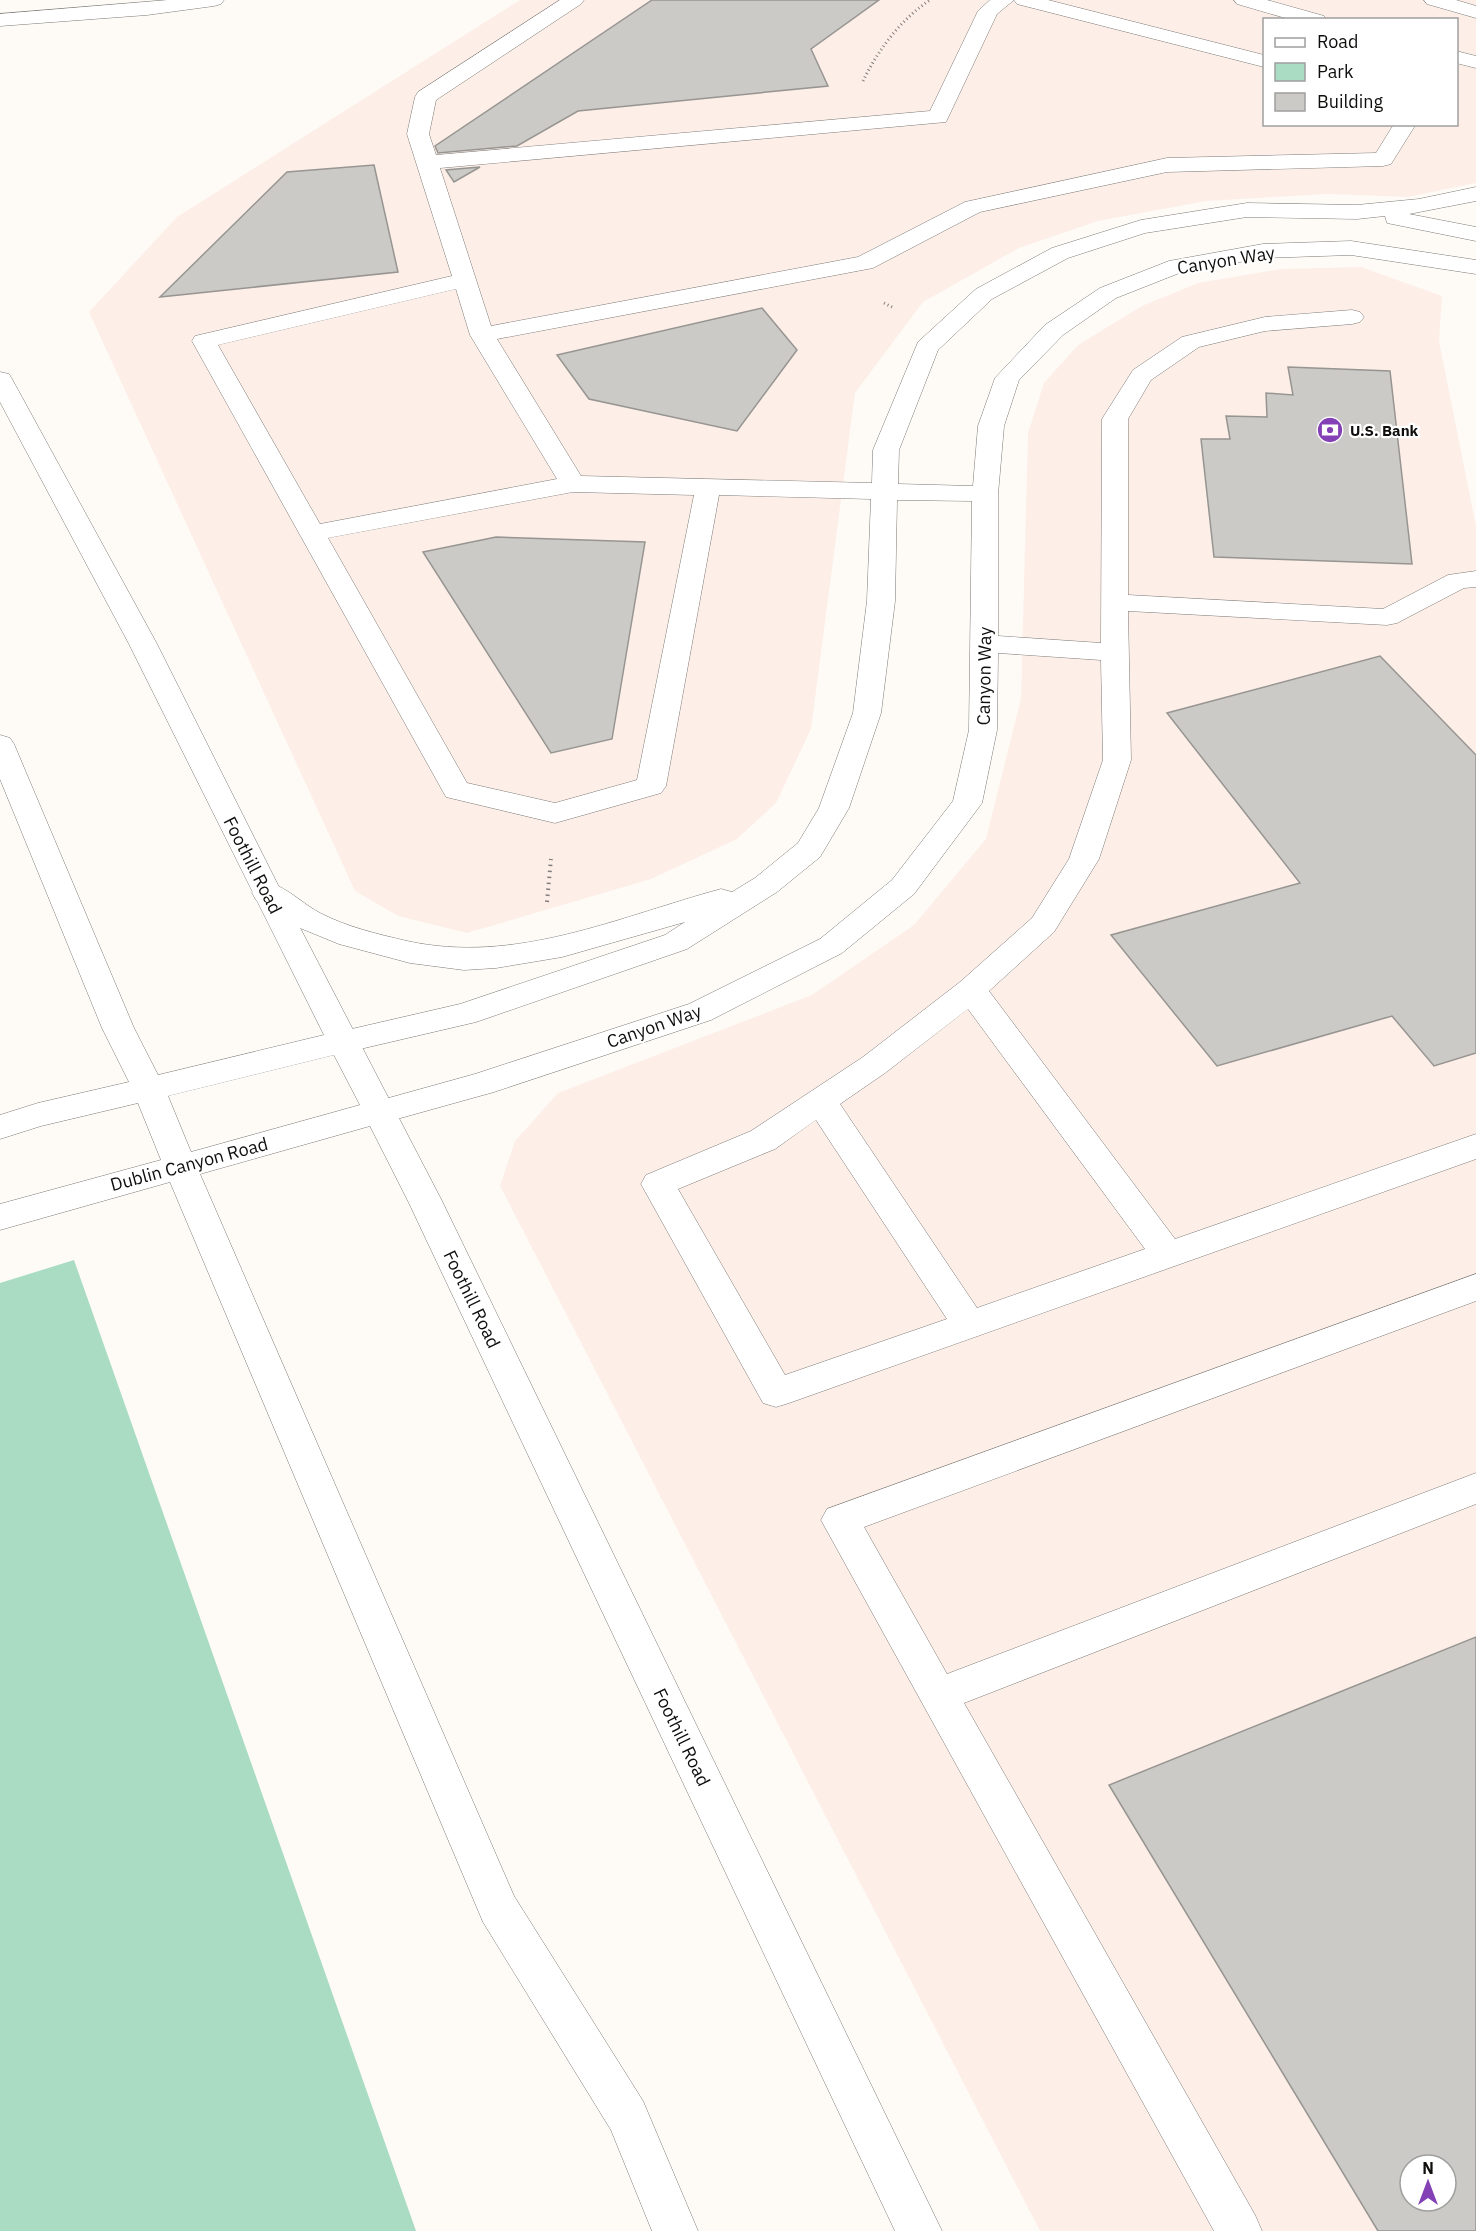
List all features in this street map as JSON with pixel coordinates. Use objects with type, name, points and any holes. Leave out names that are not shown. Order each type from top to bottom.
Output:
[{"type":"main road","points":[[0,20],[147,9],[214,0]]},
{"type":"main road","points":[[573,484],[482,335],[418,134],[426,97],[574,0]]},
{"type":"main road","points":[[427,162],[938,117],[988,11],[1004,0]]},
{"type":"main road","points":[[1024,0],[1263,61]]},
{"type":"main road","points":[[1244,0],[1310,18]]},
{"type":"main road","points":[[1434,0],[1476,12]]},
{"type":"main road","points":[[1458,58],[1476,62]]},
{"type":"main road","points":[[482,335],[865,263],[973,207],[1167,165],[1383,159],[1404,126]]},
{"type":"main road","points":[[0,1127],[148,1088],[465,1014],[676,942],[766,885],[809,849],[834,808],[867,713],[881,601],[886,450],[927,347],[984,294],[1060,253],[1141,227],[1247,210],[1357,212],[1419,206],[1476,194]]},
{"type":"main road","points":[[1357,212],[1476,234]]},
{"type":"main road","name":"Canyon Way","points":[[379,1112],[482,1084],[700,1012],[831,946],[903,887],[967,803],[983,730],[986,494],[991,426],[1007,378],[1054,330],[1108,293],[1177,266],[1263,251],[1351,248],[1476,267]]},
{"type":"main road","points":[[465,280],[204,341],[456,790],[555,813],[651,786],[708,487]]},
{"type":"main road","points":[[1352,317],[1265,324],[1191,342],[1142,375],[1115,419],[1114,602],[1117,760],[1084,859],[1043,925],[971,990],[874,1065],[821,1101],[763,1140],[658,1184],[776,1393],[1476,1146]]},
{"type":"main road","name":"Foothill Road","points":[[0,379],[143,644],[267,893],[425,1200],[919,2231]]},
{"type":"main road","points":[[312,533],[573,484],[986,494]]},
{"type":"main road","points":[[1114,602],[1387,617],[1458,581],[1476,579]]},
{"type":"main road","points":[[985,644],[1115,652]]},
{"type":"main road","points":[[0,744],[118,1028],[148,1088],[360,1592],[498,1908],[627,2116],[675,2231]]},
{"type":"main road","points":[[267,893],[316,924],[389,948],[462,959],[524,953],[633,928],[766,885]]},
{"type":"main road","points":[[971,990],[1168,1255]]},
{"type":"main road","points":[[821,1101],[970,1325]]},
{"type":"main road","name":"Dublin Canyon Road","points":[[0,1217],[379,1112]]},
{"type":"main road","points":[[1239,2231],[840,1520],[1476,1287]]},
{"type":"main road","points":[[939,1695],[1476,1488]]},
{"type":"path","points":[[854,124],[848,115],[876,54],[918,8],[930,0]]},
{"type":"shaded area","points":[[520,0],[1476,0],[1476,183],[1408,197],[1327,194],[1206,201],[1098,221],[1019,248],[923,302],[855,393],[811,729],[776,803],[737,839],[651,879],[467,933],[398,916],[355,891],[89,312],[177,217]]},
{"type":"shaded area","points":[[1361,267],[1442,296],[1439,341],[1476,526],[1476,2231],[1040,2231],[500,1186],[515,1141],[558,1093],[812,995],[914,925],[986,839],[1021,698],[1028,433],[1044,383],[1078,345],[1142,306],[1198,283],[1281,269]]},
{"type":"green space","points":[[74,1260],[416,2231],[0,2231],[0,1283]]},
{"type":"building","points":[[652,0],[879,0],[811,49],[828,86],[578,111],[517,146],[438,153],[435,146]]},
{"type":"building","points":[[374,165],[398,272],[160,297],[287,172]]},
{"type":"building","points":[[480,167],[454,182],[446,170]]},
{"type":"building","points":[[762,308],[797,350],[737,431],[589,399],[557,355]]},
{"type":"building","points":[[1288,367],[1390,371],[1412,564],[1214,557],[1201,439],[1230,439],[1226,416],[1267,417],[1266,393],[1293,395]]},
{"type":"building","points":[[496,537],[645,542],[612,739],[551,753],[423,552]]},
{"type":"building","points":[[1380,656],[1476,755],[1476,1053],[1434,1066],[1392,1016],[1217,1066],[1111,935],[1300,883],[1167,713]]},
{"type":"building","points":[[1476,1637],[1476,2231],[1378,2231],[1109,1785]]},
{"type":"place","name":"U.S. Bank","points":[[1330,430]]}]
